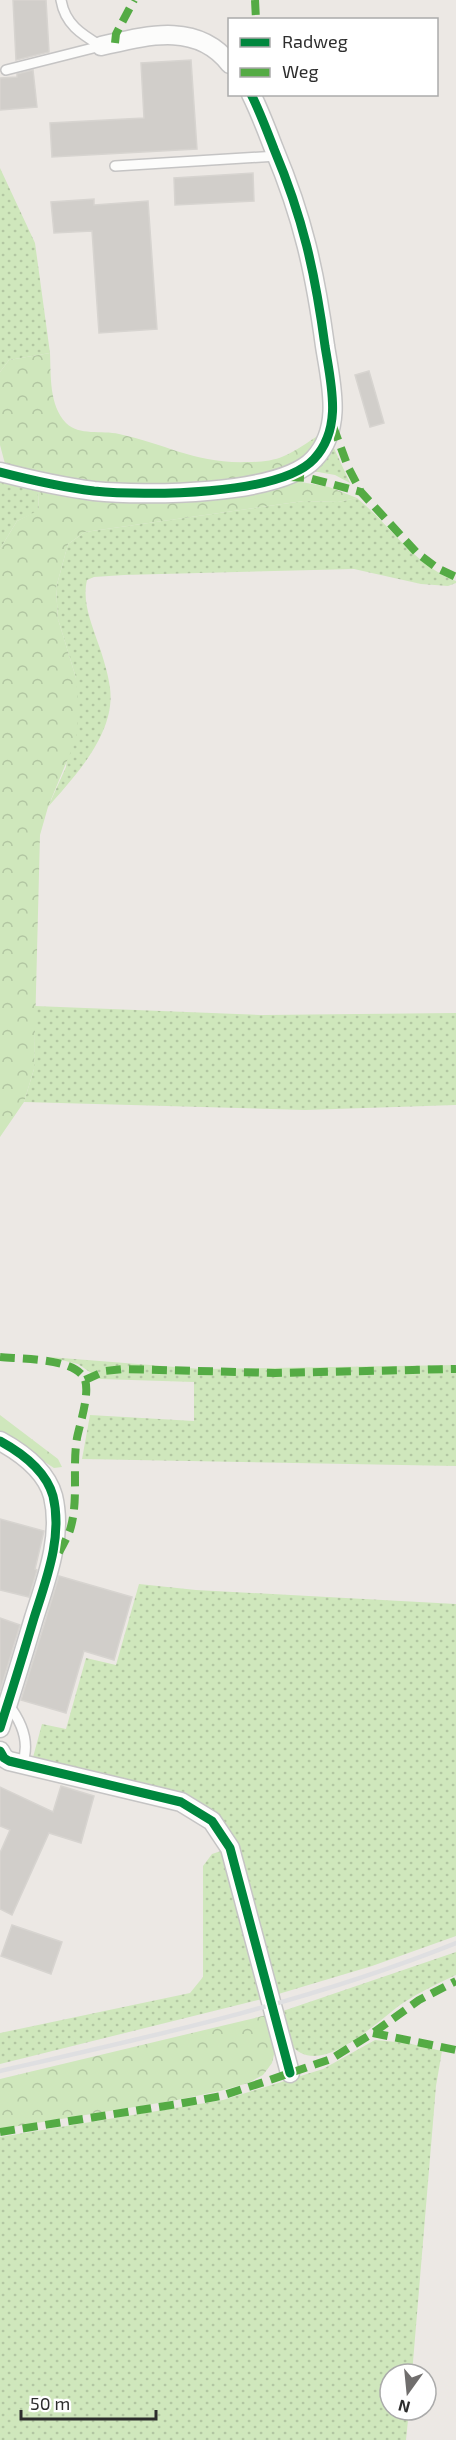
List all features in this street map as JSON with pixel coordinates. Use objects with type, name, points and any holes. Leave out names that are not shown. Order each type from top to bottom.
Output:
[{"type":"street","points":[[101,46],[157,34],[184,36],[202,41],[228,62]]},
{"type":"street","points":[[0,472],[96,491],[191,492],[266,483],[293,474],[313,460],[328,437],[332,423],[332,386],[320,303],[307,241],[294,199],[251,96]]},
{"type":"street","points":[[0,1441],[26,1458],[44,1478],[53,1496],[55,1521],[53,1554],[0,1728]]},
{"type":"street","points":[[0,1751],[9,1761],[167,1798],[193,1807],[212,1821],[230,1848],[290,2073]]},
{"type":"lane","points":[[61,0],[63,12],[75,29],[101,46]]},
{"type":"lane","points":[[6,70],[101,46]]},
{"type":"lane","points":[[115,166],[277,156]]},
{"type":"lane","points":[[8,1704],[20,1720],[25,1736],[25,1757],[22,1764]]},
{"type":"green space","points":[[0,168],[35,243],[50,353],[9,360],[0,372]]},
{"type":"green space","points":[[50,353],[51,381],[56,408],[66,423],[77,430],[119,434],[197,457],[229,462],[257,462],[275,459],[293,452],[319,435],[304,456],[285,467],[290,480],[329,487],[357,498],[338,502],[304,501],[85,532],[68,544],[56,588],[58,619],[76,678],[79,710],[76,739],[48,807],[40,835],[34,1069],[24,1102],[0,1137],[0,549],[17,521],[39,510],[38,491],[32,485],[9,479],[0,445],[0,372],[9,360]]},
{"type":"green space","points":[[333,446],[350,483],[335,475],[307,470]]},
{"type":"green space","points":[[0,465],[38,491],[39,511],[17,521],[0,549]]},
{"type":"green space","points":[[357,498],[415,555],[456,583],[448,586],[421,584],[354,569],[124,575],[94,577],[87,580],[86,604],[107,671],[110,705],[107,721],[91,753],[48,807],[66,767],[76,678],[58,619],[56,588],[68,544],[85,532],[304,501],[338,502]]},
{"type":"green space","points":[[35,1006],[261,1015],[456,1013],[456,1105],[305,1110],[24,1102],[34,1069]]},
{"type":"green space","points":[[49,1357],[201,1369],[456,1365],[456,1466],[82,1459],[90,1415],[194,1421],[194,1382],[100,1379],[78,1364]]},
{"type":"green space","points":[[0,1415],[58,1459],[62,1467],[54,1468],[0,1433]]},
{"type":"green space","points":[[139,1584],[196,1590],[456,1604],[456,1936],[372,1966],[275,1995],[221,1823],[32,1761],[42,1724],[66,1729],[86,1658],[116,1665]]},
{"type":"green space","points":[[224,1850],[262,1999],[0,2064],[0,2033],[190,1993],[203,1977],[203,1866],[212,1854]]},
{"type":"green space","points":[[456,1952],[456,1975],[403,2003],[348,2044],[332,2052],[316,2056],[302,2053],[288,2040],[280,2012]]},
{"type":"green space","points":[[267,2015],[275,2050],[272,2063],[263,2075],[248,2083],[177,2100],[0,2129],[0,2079]]},
{"type":"green space","points":[[375,2040],[407,2043],[442,2051],[436,2086],[413,2362],[378,2362],[378,2422],[408,2422],[406,2440],[0,2440],[0,2137],[223,2100],[323,2069]]},
{"type":"building","points":[[13,0],[46,0],[49,52],[16,60]]},
{"type":"building","points":[[191,60],[197,149],[52,157],[50,123],[144,118],[141,63]]},
{"type":"building","points":[[33,70],[37,107],[0,110],[0,78],[17,77],[17,74]]},
{"type":"building","points":[[253,173],[254,201],[175,205],[174,178]]},
{"type":"building","points":[[94,199],[94,205],[148,201],[157,329],[99,333],[92,231],[54,233],[51,202]]},
{"type":"building","points":[[369,371],[384,423],[370,427],[355,375]]},
{"type":"building","points":[[0,1519],[44,1531],[35,1569],[37,1570],[29,1597],[0,1590]]},
{"type":"building","points":[[59,1576],[132,1597],[114,1660],[84,1651],[66,1713],[21,1700]]},
{"type":"building","points":[[0,1618],[20,1625],[0,1691]]},
{"type":"building","points":[[61,1786],[94,1796],[81,1843],[49,1833],[12,1915],[0,1909],[0,1853],[10,1830],[0,1826],[0,1787],[53,1812]]},
{"type":"building","points":[[12,1925],[62,1942],[51,1974],[1,1956]]},
{"type":"railway","points":[[0,2071],[231,2016],[344,1983],[456,1943]]},
{"type":"marked path","points":[[115,43],[116,34],[134,0]]},
{"type":"marked path","points":[[255,0],[256,18]]},
{"type":"marked path","points":[[333,426],[348,467],[361,492],[417,553],[437,568],[456,577]]},
{"type":"marked path","points":[[289,477],[309,478],[361,492]]},
{"type":"marked path","points":[[0,1357],[32,1359],[67,1366],[76,1370],[85,1381],[86,1397],[76,1449],[73,1519],[69,1533],[58,1554]]},
{"type":"marked path","points":[[85,1380],[105,1371],[124,1369],[275,1373],[456,1369]]},
{"type":"marked path","points":[[0,2132],[221,2096],[264,2082],[331,2059],[419,2000],[456,1981]]},
{"type":"marked path","points":[[373,2033],[456,2050]]},
{"type":"cycle path","points":[[0,472],[47,483],[116,493],[210,491],[242,487],[297,471],[314,459],[323,447],[329,434],[333,405],[312,269],[293,198],[252,96]]},
{"type":"cycle path","points":[[0,1441],[25,1457],[39,1471],[50,1487],[56,1511],[55,1543],[48,1574],[0,1728]]},
{"type":"cycle path","points":[[0,1751],[9,1761],[181,1802],[212,1821],[230,1848],[290,2073]]}]
